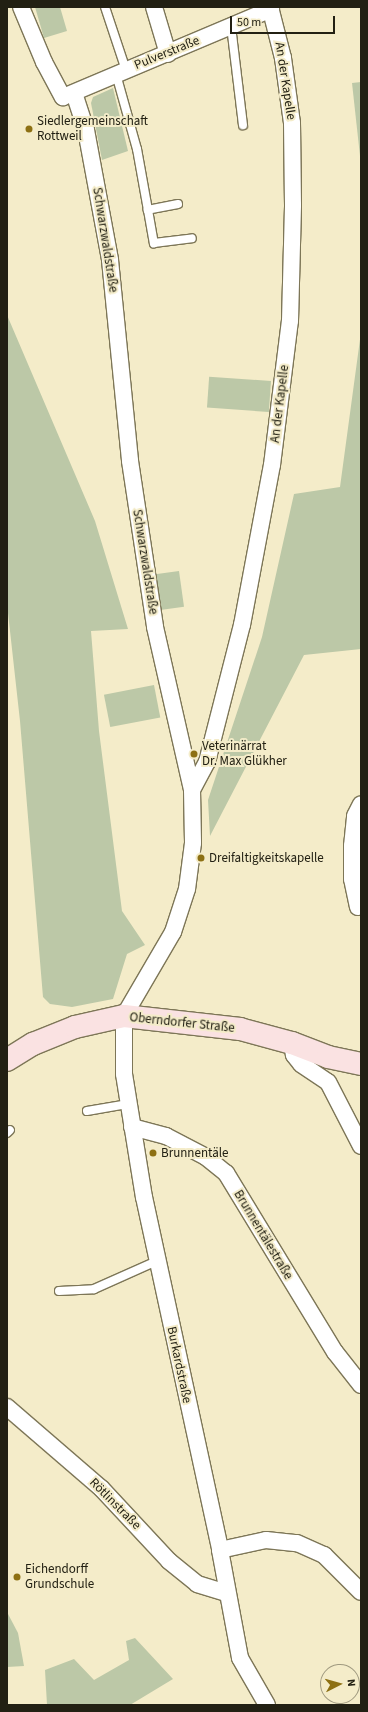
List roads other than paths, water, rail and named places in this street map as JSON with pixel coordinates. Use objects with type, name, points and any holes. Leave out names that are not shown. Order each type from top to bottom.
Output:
[{"type":"street","name":"Schwarzwaldstraße","points":[[22,7],[44,62],[68,95],[86,130],[110,260],[130,461],[155,627],[192,790],[193,843],[187,889],[173,932],[124,1016]]},
{"type":"street","points":[[154,7],[168,54]]},
{"type":"street","name":"Pulverstraße","points":[[68,95],[168,54],[271,8]]},
{"type":"street","name":"An der Kapelle","points":[[192,790],[206,762],[242,625],[272,466],[290,321],[293,205],[292,123],[283,58],[271,8]]},
{"type":"street","points":[[358,907],[352,879],[352,846],[355,816],[361,804]]},
{"type":"street","name":"Oberndorfer Straße","points":[[7,1060],[33,1044],[75,1027],[124,1016],[232,1028],[292,1043],[328,1057],[361,1064]]},
{"type":"street","name":"Burkardstraße","points":[[124,1016],[124,1074],[156,1261],[220,1550],[226,1594],[240,1658],[267,1705]]},
{"type":"street","points":[[292,1043],[294,1055],[301,1064],[328,1082],[361,1146]]},
{"type":"street","name":"Brunnentälestraße","points":[[132,1127],[166,1136],[206,1157],[226,1173],[335,1352],[361,1385]]},
{"type":"street","name":"Rötlinstraße","points":[[7,1407],[101,1488],[169,1561],[197,1584],[226,1594]]},
{"type":"street","points":[[220,1550],[266,1540],[297,1542],[324,1555],[361,1592]]},
{"type":"lane","points":[[105,7],[121,72],[137,149],[154,243],[192,238]]},
{"type":"lane","points":[[231,26],[243,125]]},
{"type":"lane","points":[[148,210],[178,204]]},
{"type":"lane","points":[[87,1111],[128,1104]]},
{"type":"lane","points":[[59,1291],[94,1289],[156,1261]]},
{"type":"place","name":"Siedlergemeinschaft Rottweil","points":[[29,129]]},
{"type":"place","name":"Veterinärrat Dr. Max Glükher","points":[[194,754]]},
{"type":"place","name":"Dreifaltigkeitskapelle","points":[[201,858]]},
{"type":"place","name":"Brunnentäle","points":[[153,1153]]},
{"type":"place","name":"Eichendorff Grundschule","points":[[17,1577]]}]
